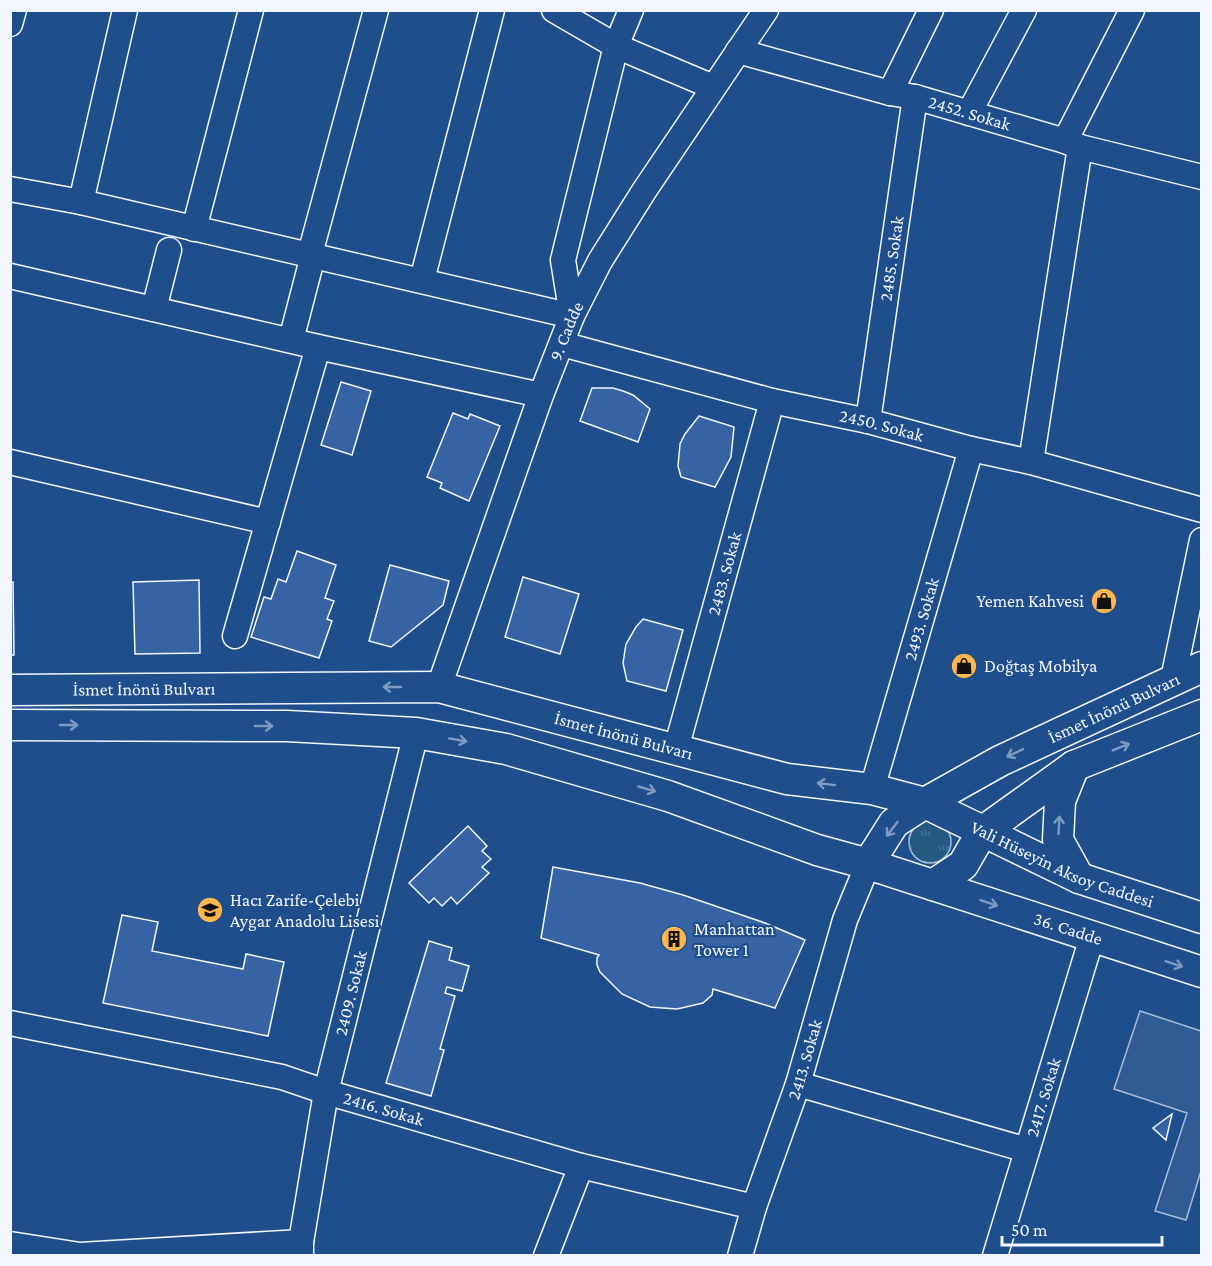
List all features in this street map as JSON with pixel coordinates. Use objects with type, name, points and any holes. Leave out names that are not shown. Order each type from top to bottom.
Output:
[{"type":"main road","name":"İsmet İnönü Bulvarı","points":[[10,690],[439,687],[787,779],[872,789],[925,803],[1000,761],[1202,667]]},
{"type":"main road","name":"İsmet İnönü Bulvarı","points":[[982,832],[1074,766],[1202,715]]},
{"type":"main road","name":"İsmet İnönü Bulvarı","points":[[10,725],[287,726],[416,733],[506,749],[668,796],[817,850],[933,885]]},
{"type":"main road","points":[[1074,766],[1060,801],[1058,840],[1079,878]]},
{"type":"main road","name":"Vali Hüseyin Aksoy Caddesi","points":[[925,803],[1079,878],[1202,918]]},
{"type":"main road","points":[[868,864],[894,823],[925,803]]},
{"type":"main road","points":[[933,885],[963,865],[982,832]]},
{"type":"main road","name":"36. Cadde","points":[[933,885],[1202,972]]},
{"type":"street","points":[[10,24],[14,10]]},
{"type":"street","points":[[81,202],[125,10]]},
{"type":"street","points":[[194,229],[251,10]]},
{"type":"street","points":[[291,340],[310,267],[310,254],[376,10]]},
{"type":"street","points":[[422,280],[492,10]]},
{"type":"street","points":[[554,10],[616,46],[713,87]]},
{"type":"street","points":[[10,189],[81,202],[572,316],[563,260],[616,46],[631,10]]},
{"type":"street","name":"9. Cadde","points":[[439,687],[541,395],[572,316],[600,261],[766,10]]},
{"type":"street","points":[[890,93],[931,10]]},
{"type":"street","points":[[969,112],[1024,10]]},
{"type":"street","points":[[1031,462],[1072,144],[1132,10]]},
{"type":"street","name":"2452. Sokak","points":[[738,51],[969,112],[1072,144],[1202,177]]},
{"type":"street","name":"2485. Sokak","points":[[868,422],[915,97]]},
{"type":"street","points":[[154,309],[169,250]]},
{"type":"street","points":[[10,276],[318,347],[541,395]]},
{"type":"street","name":"2450. Sokak","points":[[562,344],[772,401],[1031,462],[1202,510]]},
{"type":"street","points":[[235,636],[318,347]]},
{"type":"street","name":"2483. Sokak","points":[[676,748],[772,401]]},
{"type":"street","name":"2493. Sokak","points":[[872,789],[971,449]]},
{"type":"street","points":[[10,462],[268,522]]},
{"type":"street","points":[[1173,679],[1202,540]]},
{"type":"street","name":"2409. Sokak","points":[[301,1249],[326,1092],[416,733]]},
{"type":"street","name":"2413. Sokak","points":[[740,1256],[754,1207],[798,1084],[845,920],[868,864]]},
{"type":"street","name":"2417. Sokak","points":[[995,1256],[1092,937]]},
{"type":"street","name":"2416. Sokak","points":[[10,1023],[282,1077],[326,1092],[581,1166],[754,1207]]},
{"type":"street","points":[[798,1084],[1027,1150]]},
{"type":"street","points":[[546,1256],[581,1166]]},
{"type":"street","points":[[10,1244],[80,1255],[301,1249]]},
{"type":"green space","points":[[930,821],[938,822],[945,827],[950,834],[950,850],[945,857],[938,862],[930,863],[922,862],[915,857],[910,850],[909,842],[910,834],[915,827],[922,822]]},
{"type":"shaded area","points":[[1140,1011],[1201,1031],[1201,1171],[1186,1220],[1155,1211],[1187,1113],[1114,1089]]},
{"type":"building","points":[[341,382],[371,391],[352,455],[321,445]]},
{"type":"building","points":[[592,388],[613,388],[623,391],[633,395],[650,409],[638,442],[580,421]]},
{"type":"building","points":[[453,413],[468,419],[470,414],[500,426],[469,501],[440,488],[442,483],[427,477]]},
{"type":"building","points":[[699,416],[734,427],[731,457],[715,487],[681,477],[678,466],[680,444]]},
{"type":"building","points":[[297,551],[336,565],[325,598],[334,601],[327,619],[332,621],[319,658],[251,637],[264,597],[271,599],[278,579],[286,582]]},
{"type":"building","points":[[390,565],[449,581],[443,605],[391,647],[369,641]]},
{"type":"building","points":[[523,577],[579,594],[560,654],[505,637]]},
{"type":"building","points":[[199,580],[200,653],[135,654],[133,582]]},
{"type":"building","points":[[10,582],[13,582],[14,655],[10,655]]},
{"type":"building","points":[[643,619],[683,630],[666,691],[627,681],[623,663],[626,644]]},
{"type":"building","points":[[468,826],[487,846],[482,851],[491,859],[482,867],[489,873],[457,904],[451,897],[442,906],[434,898],[429,903],[409,883]]},
{"type":"building","name":"Manhattan Tower 1","points":[[553,867],[640,883],[683,895],[765,923],[805,940],[775,1008],[713,989],[712,995],[703,1003],[677,1009],[650,1007],[622,994],[600,972],[597,965],[599,955],[541,938]]},
{"type":"building","points":[[122,915],[158,922],[152,951],[243,969],[246,954],[284,962],[268,1036],[103,1003]]},
{"type":"building","points":[[429,941],[452,948],[449,960],[469,966],[462,991],[447,987],[445,993],[455,996],[440,1049],[444,1050],[431,1096],[386,1083]]},
{"type":"building","points":[[1172,1114],[1166,1140],[1153,1128]]},
{"type":"place","name":"Yemen Kahvesi","points":[[1104,601]]},
{"type":"place","name":"Doğtaş Mobilya","points":[[964,666]]},
{"type":"place","name":"Hacı Zarife-Çelebi Aygar Anadolu Lisesi","points":[[210,910]]},
{"type":"place","name":"Manhattan Tower 1","points":[[674,939]]}]
